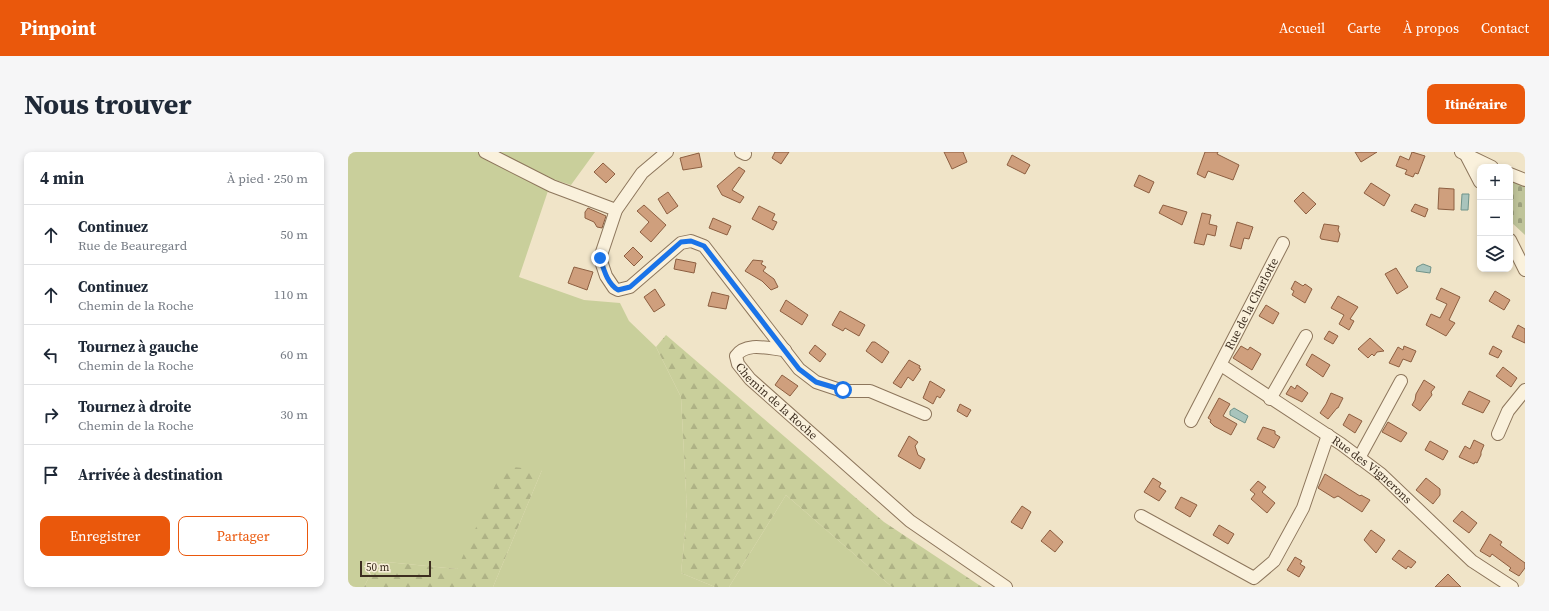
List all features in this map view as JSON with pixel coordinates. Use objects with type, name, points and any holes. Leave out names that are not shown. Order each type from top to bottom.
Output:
[{"type":"street","points":[[485,152],[552,186],[616,210]]},
{"type":"street","points":[[667,152],[642,173],[616,210],[600,258],[606,276],[614,288],[618,290],[630,287],[681,242],[691,241],[704,246],[799,369],[816,382],[843,390],[870,391],[925,414]]},
{"type":"street","points":[[1465,153],[1484,161]]},
{"type":"street","points":[[1465,153],[1477,177]]},
{"type":"street","points":[[1513,175],[1525,180]]},
{"type":"street","name":"Rue de la Charlotte","points":[[1191,421],[1283,243]]},
{"type":"street","points":[[1513,246],[1525,270]]},
{"type":"street","points":[[1270,399],[1306,336]]},
{"type":"street","name":"Chemin de la Roche","points":[[785,350],[752,347],[740,351],[736,356],[738,364],[750,379],[910,521],[1006,587]]},
{"type":"street","name":"Rue des Vignerons","points":[[1221,365],[1270,399],[1328,435],[1380,474],[1472,561],[1512,587]]},
{"type":"street","points":[[1359,458],[1400,381]]},
{"type":"street","points":[[1498,434],[1508,411],[1525,390]]},
{"type":"street","points":[[1142,516],[1254,578],[1274,561],[1303,508],[1328,435]]},
{"type":"green space","points":[[348,152],[595,152],[571,185],[552,179],[519,277],[584,300],[620,303],[629,321],[656,347],[681,397],[687,511],[681,573],[715,587],[493,587],[542,470],[457,569],[377,561],[364,587],[348,587]]},
{"type":"green space","points":[[1513,181],[1525,186],[1525,235],[1513,224]]},
{"type":"green space","points":[[666,335],[884,522],[982,587],[892,587],[786,495],[729,587],[715,587],[681,573],[687,511],[681,397],[656,347]]},
{"type":"green space","points":[[504,466],[542,470],[493,587],[364,587],[377,561],[457,569]]},
{"type":"green space","points":[[786,495],[892,587],[729,587]]},
{"type":"water","points":[[1462,194],[1469,194],[1468,210],[1461,210]]},
{"type":"water","points":[[1423,264],[1431,267],[1430,273],[1416,271],[1417,267]]},
{"type":"water","points":[[1234,408],[1248,416],[1245,423],[1230,415],[1230,411]]},
{"type":"building","points":[[775,152],[789,152],[781,164],[772,158]]},
{"type":"building","points":[[944,152],[963,152],[967,162],[952,169]]},
{"type":"building","points":[[1205,152],[1218,152],[1217,154],[1239,165],[1233,180],[1208,171],[1205,178],[1197,174]]},
{"type":"building","points":[[1355,152],[1377,152],[1361,162]]},
{"type":"building","points":[[1412,152],[1425,156],[1418,174],[1415,173],[1413,177],[1405,174],[1407,170],[1396,166],[1400,156],[1409,160]]},
{"type":"building","points":[[699,153],[702,167],[683,170],[680,158]]},
{"type":"building","points":[[1012,155],[1030,165],[1025,174],[1007,165]]},
{"type":"building","points":[[603,163],[615,174],[606,183],[594,172]]},
{"type":"building","points":[[739,167],[745,171],[732,190],[744,197],[740,203],[722,195],[717,186]]},
{"type":"building","points":[[1139,175],[1154,182],[1149,193],[1134,186]]},
{"type":"building","points":[[1371,183],[1390,195],[1384,206],[1364,193]]},
{"type":"building","points":[[1439,188],[1454,189],[1454,210],[1438,209]]},
{"type":"building","points":[[668,192],[678,206],[667,214],[658,199]]},
{"type":"building","points":[[1303,192],[1316,204],[1306,214],[1294,201]]},
{"type":"building","points":[[1415,204],[1428,209],[1425,217],[1411,211]]},
{"type":"building","points":[[644,205],[666,225],[651,242],[640,232],[649,222],[637,211]]},
{"type":"building","points":[[1163,205],[1187,212],[1182,225],[1159,213]]},
{"type":"building","points":[[759,206],[775,214],[772,220],[777,222],[773,230],[752,219]]},
{"type":"building","points":[[588,208],[606,216],[602,228],[597,227],[594,222],[585,218],[585,212]]},
{"type":"building","points":[[1202,213],[1211,215],[1209,224],[1217,226],[1215,236],[1207,234],[1204,245],[1194,243]]},
{"type":"building","points":[[713,218],[731,226],[727,235],[709,228]]},
{"type":"building","points":[[1237,222],[1253,227],[1249,239],[1244,238],[1241,249],[1230,246]]},
{"type":"building","points":[[1324,224],[1339,226],[1338,230],[1340,234],[1338,242],[1321,239],[1320,237]]},
{"type":"building","points":[[633,247],[643,257],[634,266],[624,256]]},
{"type":"building","points":[[676,259],[696,263],[694,273],[674,269]]},
{"type":"building","points":[[753,260],[763,261],[761,264],[766,267],[763,271],[774,279],[778,287],[771,290],[762,281],[745,271]]},
{"type":"building","points":[[574,267],[593,272],[587,290],[568,283]]},
{"type":"building","points":[[1396,268],[1408,287],[1397,294],[1385,274]]},
{"type":"building","points":[[1295,281],[1303,286],[1305,284],[1312,289],[1305,303],[1292,295],[1294,291],[1291,289]]},
{"type":"building","points":[[1441,288],[1460,297],[1449,320],[1455,323],[1446,336],[1426,325],[1431,314],[1440,318],[1447,304],[1436,299]]},
{"type":"building","points":[[655,289],[665,305],[654,312],[644,297]]},
{"type":"building","points":[[1495,291],[1510,300],[1504,310],[1489,301]]},
{"type":"building","points":[[712,292],[729,296],[726,309],[708,306]]},
{"type":"building","points":[[1338,296],[1358,307],[1350,319],[1354,321],[1349,330],[1339,324],[1344,315],[1331,308]]},
{"type":"building","points":[[786,300],[808,315],[802,325],[780,311]]},
{"type":"building","points":[[1266,305],[1279,313],[1273,324],[1259,316]]},
{"type":"building","points":[[840,311],[865,325],[859,336],[845,328],[843,331],[832,325]]},
{"type":"building","points":[[1518,325],[1525,329],[1525,343],[1512,337]]},
{"type":"building","points":[[1329,331],[1338,336],[1333,344],[1324,339]]},
{"type":"building","points":[[1370,338],[1384,351],[1377,352],[1374,356],[1372,354],[1368,358],[1358,349]]},
{"type":"building","points":[[872,342],[875,342],[889,352],[882,363],[866,351]]},
{"type":"building","points":[[815,345],[826,354],[820,362],[809,353]]},
{"type":"building","points":[[1241,346],[1248,350],[1250,347],[1261,354],[1252,370],[1233,358]]},
{"type":"building","points":[[1404,346],[1416,351],[1411,362],[1403,359],[1399,367],[1389,363],[1398,347],[1403,350]]},
{"type":"building","points":[[1493,346],[1502,351],[1498,358],[1489,354]]},
{"type":"building","points":[[1312,354],[1330,365],[1323,377],[1306,365]]},
{"type":"building","points":[[909,360],[920,366],[919,368],[921,369],[913,381],[908,377],[901,388],[893,383]]},
{"type":"building","points":[[1503,367],[1517,378],[1511,387],[1496,376]]},
{"type":"building","points":[[782,375],[798,386],[790,396],[775,385]]},
{"type":"building","points":[[1424,380],[1435,387],[1431,392],[1432,395],[1420,411],[1412,405]]},
{"type":"building","points":[[930,381],[945,390],[940,398],[937,396],[933,404],[923,398]]},
{"type":"building","points":[[1297,385],[1308,393],[1302,402],[1286,394],[1291,386],[1295,389]]},
{"type":"building","points":[[1469,391],[1490,401],[1483,413],[1462,404]]},
{"type":"building","points":[[1331,393],[1343,398],[1338,408],[1328,419],[1320,413]]},
{"type":"building","points":[[1219,398],[1230,404],[1223,416],[1237,424],[1231,435],[1214,426],[1208,418]]},
{"type":"building","points":[[960,404],[971,410],[967,417],[957,411]]},
{"type":"building","points":[[1349,414],[1362,421],[1355,433],[1343,425]]},
{"type":"building","points":[[1388,422],[1407,433],[1401,442],[1382,432]]},
{"type":"building","points":[[1263,427],[1275,431],[1275,434],[1280,437],[1274,448],[1257,439]]},
{"type":"building","points":[[909,436],[918,442],[915,446],[918,455],[925,459],[920,469],[898,456]]},
{"type":"building","points":[[1474,440],[1484,445],[1477,463],[1475,462],[1474,464],[1459,457],[1465,446],[1470,449]]},
{"type":"building","points":[[1430,441],[1448,451],[1443,460],[1425,450]]},
{"type":"building","points":[[1325,474],[1360,496],[1361,495],[1370,500],[1362,512],[1338,496],[1334,498],[1318,488]]},
{"type":"building","points":[[1153,478],[1161,483],[1159,487],[1166,491],[1159,501],[1144,492]]},
{"type":"building","points":[[1426,478],[1440,489],[1440,495],[1433,504],[1416,490]]},
{"type":"building","points":[[1258,481],[1266,487],[1262,492],[1275,503],[1267,513],[1251,499],[1255,494],[1250,490]]},
{"type":"building","points":[[1181,497],[1197,505],[1190,517],[1175,508]]},
{"type":"building","points":[[1022,506],[1031,512],[1022,529],[1011,522]]},
{"type":"building","points":[[1462,511],[1477,523],[1469,533],[1453,521]]},
{"type":"building","points":[[1219,525],[1234,534],[1228,544],[1213,535]]},
{"type":"building","points":[[1050,530],[1063,542],[1055,552],[1041,541]]},
{"type":"building","points":[[1371,530],[1385,540],[1376,553],[1364,540]]},
{"type":"building","points":[[1490,534],[1502,542],[1500,545],[1525,563],[1525,568],[1519,576],[1509,570],[1511,568],[1492,554],[1490,557],[1480,551]]},
{"type":"building","points":[[1399,550],[1416,562],[1411,568],[1408,566],[1406,569],[1392,559]]},
{"type":"building","points":[[1295,557],[1302,561],[1300,564],[1305,567],[1299,577],[1287,570]]},
{"type":"building","points":[[1448,574],[1461,587],[1435,587]]},
{"type":"route","points":[[600,258],[606,276],[614,288],[618,290],[630,287],[681,242],[691,241],[704,246],[714,256],[799,369],[816,382],[843,390]]}]
